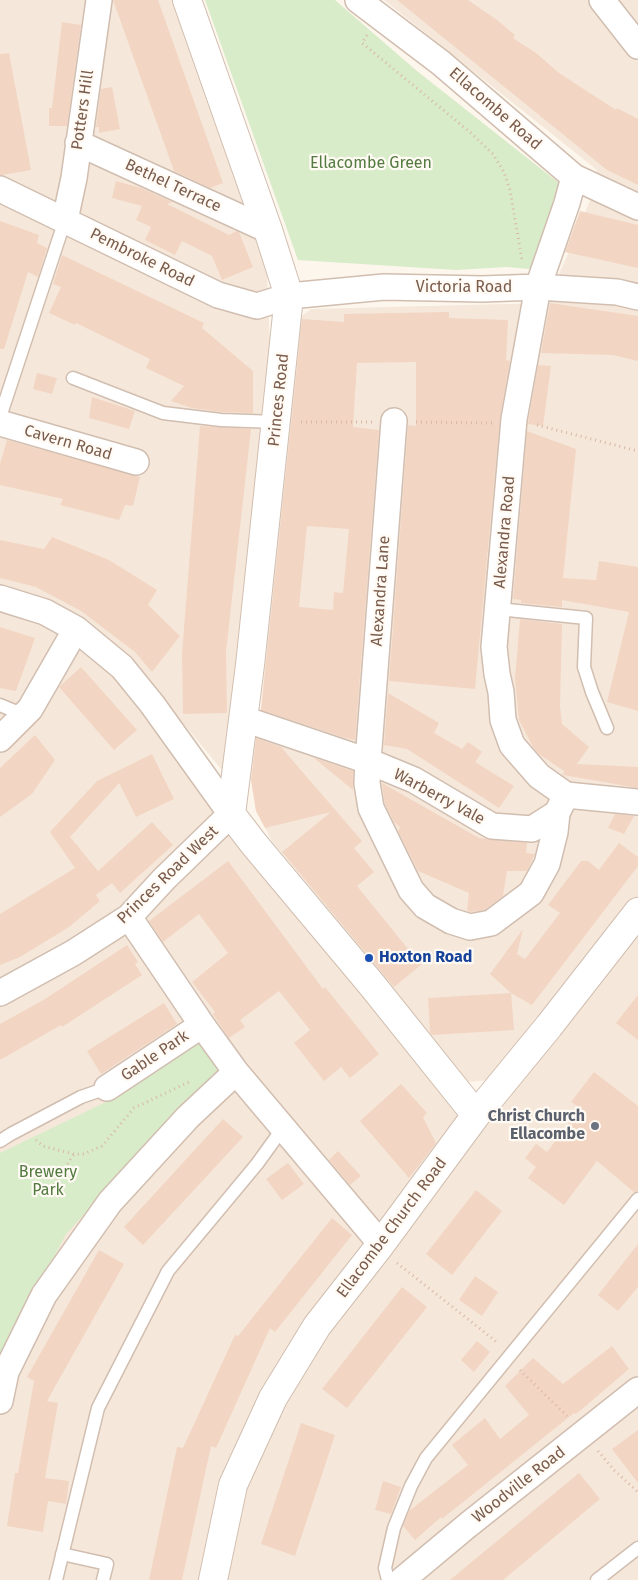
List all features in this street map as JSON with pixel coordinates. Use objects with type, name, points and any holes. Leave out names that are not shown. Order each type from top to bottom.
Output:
[{"type":"street","name":"Potters Hill","points":[[65,220],[74,178],[99,0]]},
{"type":"street","name":"Princes Road","points":[[187,0],[268,230],[289,296],[244,719],[231,814]]},
{"type":"street","name":"Ellacombe Road","points":[[358,0],[441,63],[574,178],[638,208]]},
{"type":"street","points":[[602,0],[638,46]]},
{"type":"street","name":"Bethel Terrace","points":[[78,143],[268,230]]},
{"type":"street","name":"Alexandra Road","points":[[574,178],[567,203],[532,288],[514,419],[494,647],[502,720],[512,745],[561,804],[638,802]]},
{"type":"street","name":"Pembroke Road","points":[[0,189],[218,295],[257,306],[289,296]]},
{"type":"street","name":"Victoria Road","points":[[289,296],[384,287],[532,288],[616,292],[638,297]]},
{"type":"street","name":"Alexandra Lane","points":[[394,422],[368,761],[368,783],[372,808],[410,890],[425,906],[451,921],[470,927],[491,923],[531,893],[547,864],[561,804]]},
{"type":"street","name":"Cavern Road","points":[[0,423],[136,462]]},
{"type":"street","points":[[0,598],[45,612],[76,629],[122,667],[152,704],[254,844],[372,985],[476,1115]]},
{"type":"street","points":[[0,738],[30,709],[76,629]]},
{"type":"street","name":"Warberry Vale","points":[[244,719],[368,761],[414,780],[492,826],[532,829],[561,804]]},
{"type":"street","name":"Princes Road West","points":[[0,993],[73,953],[129,917],[164,878],[231,814]]},
{"type":"street","name":"Ellacombe Church Road","points":[[213,1580],[233,1485],[274,1398],[317,1326],[380,1246],[476,1115],[549,1026],[638,912]]},
{"type":"street","points":[[129,917],[236,1072],[380,1246]]},
{"type":"street","name":"Gable Park","points":[[107,1088],[202,1025]]},
{"type":"street","points":[[0,1401],[6,1372],[44,1295],[110,1202],[188,1117],[236,1072]]},
{"type":"street","name":"Woodville Road","points":[[402,1580],[638,1390]]},
{"type":"lane","points":[[0,416],[65,220]]},
{"type":"lane","points":[[73,378],[163,412],[221,420],[276,422]]},
{"type":"lane","points":[[498,610],[586,618],[584,667],[607,728]]},
{"type":"lane","points":[[0,705],[24,715]]},
{"type":"lane","points":[[0,1141],[81,1097],[107,1088]]},
{"type":"lane","points":[[56,1580],[98,1408],[168,1271],[257,1164],[283,1128]]},
{"type":"lane","points":[[388,1580],[385,1568],[394,1528],[414,1479],[426,1458],[511,1357],[638,1199]]},
{"type":"lane","points":[[597,1580],[638,1548]]},
{"type":"lane","points":[[62,1554],[107,1564],[103,1580]]},
{"type":"path","points":[[378,16],[362,42],[471,133],[493,154],[504,172],[510,190],[532,288]]},
{"type":"path","points":[[514,419],[638,451]]},
{"type":"path","points":[[22,1128],[43,1146],[74,1154],[84,1154],[102,1146],[134,1108],[197,1079]]},
{"type":"path","points":[[54,1185],[74,1154]]},
{"type":"path","points":[[380,1246],[511,1357],[585,1434],[614,1470],[638,1492]]},
{"type":"shaded area","points":[[0,0],[173,0],[266,252],[270,348],[226,775],[144,676],[0,590]]},
{"type":"shaded area","points":[[384,0],[638,0],[638,902],[490,1080],[466,1082],[393,988],[272,841],[256,811],[251,780],[260,718],[298,319],[311,309],[546,303],[590,200],[597,170]]},
{"type":"shaded area","points":[[0,598],[76,629],[476,1115],[638,912],[638,1580],[0,1580]]},
{"type":"green space","name":"Ellacombe Green","points":[[205,0],[335,0],[417,71],[564,187],[540,270],[507,267],[456,270],[298,260]]},
{"type":"green space","name":"Brewery Park","points":[[200,1041],[219,1068],[66,1234],[0,1360],[0,1153],[108,1101]]},
{"type":"building","points":[[113,0],[158,0],[223,183],[210,188],[174,171]]},
{"type":"building","points":[[397,0],[468,0],[497,20],[515,35],[513,38],[536,53],[559,73],[616,110],[617,108],[638,119],[638,185],[607,170]]},
{"type":"building","points":[[62,22],[81,25],[67,126],[49,126],[49,108],[52,108]]},
{"type":"building","points":[[9,53],[31,170],[0,175],[0,54]]},
{"type":"building","points":[[112,87],[120,129],[99,133],[99,127],[96,127],[101,89]]},
{"type":"building","points":[[116,181],[141,188],[172,202],[167,204],[229,235],[237,231],[239,232],[253,267],[222,280],[212,256],[182,241],[175,255],[145,240],[151,227],[136,220],[142,206],[112,198]]},
{"type":"building","points":[[580,211],[638,225],[638,268],[565,252]]},
{"type":"building","points":[[0,221],[39,235],[37,243],[47,248],[38,277],[28,272],[4,349],[0,349]]},
{"type":"building","points":[[62,255],[204,323],[202,328],[253,371],[253,413],[222,412],[192,408],[171,401],[184,386],[146,368],[150,359],[76,323],[75,325],[49,313],[61,287],[53,284]]},
{"type":"building","points":[[550,303],[638,316],[638,361],[613,355],[541,353]]},
{"type":"building","points":[[449,312],[449,318],[508,320],[506,360],[510,361],[500,418],[475,689],[389,681],[408,425],[416,426],[416,362],[357,363],[353,427],[379,430],[355,740],[261,710],[302,319],[344,322],[344,314]],"holes":[[[307,526],[349,529],[343,593],[334,592],[333,610],[299,607]]]},
{"type":"building","points":[[538,365],[551,366],[543,426],[528,424]]},
{"type":"building","points":[[37,373],[57,378],[52,394],[33,389]]},
{"type":"building","points":[[92,397],[135,411],[129,429],[89,418]]},
{"type":"building","points":[[200,426],[251,429],[226,652],[227,713],[183,714],[182,653]]},
{"type":"building","points":[[527,431],[576,449],[563,578],[596,580],[599,561],[638,567],[638,711],[607,702],[629,612],[562,600],[562,607],[521,603],[521,600],[513,599]]},
{"type":"building","points":[[7,440],[140,477],[133,506],[125,505],[119,520],[60,505],[63,499],[0,485],[0,464]]},
{"type":"building","points":[[52,537],[109,560],[157,590],[148,605],[180,636],[152,672],[135,652],[81,611],[36,587],[0,578],[0,540],[44,549]]},
{"type":"building","points":[[520,619],[562,624],[560,706],[562,724],[589,747],[577,764],[638,767],[638,788],[563,775],[564,771],[539,754],[533,747],[519,720],[515,678]]},
{"type":"building","points":[[0,627],[35,638],[16,691],[0,688]]},
{"type":"building","points":[[81,667],[137,730],[114,750],[59,687]]},
{"type":"building","points":[[388,693],[439,723],[434,733],[462,749],[468,742],[482,752],[475,762],[514,786],[499,808],[407,749],[384,745]]},
{"type":"building","points":[[35,735],[55,760],[32,794],[0,817],[0,768]]},
{"type":"building","points":[[256,738],[281,747],[362,841],[354,848],[374,872],[357,886],[421,965],[394,987],[282,852],[331,812],[265,828],[256,811],[251,780]]},
{"type":"building","points":[[152,754],[174,799],[136,817],[119,783],[70,837],[98,871],[152,822],[173,845],[120,893],[112,883],[96,895],[100,901],[69,927],[20,957],[0,965],[0,914],[75,868],[50,832],[97,781]]},
{"type":"building","points":[[314,758],[353,771],[353,790]]},
{"type":"building","points":[[382,783],[479,838],[527,843],[526,853],[535,854],[527,871],[507,871],[503,896],[485,910],[467,911],[469,893],[418,871],[398,831],[400,827],[394,822],[385,804]]},
{"type":"building","points":[[615,814],[634,816],[624,834],[608,828]]},
{"type":"building","points":[[619,843],[638,857],[638,866],[532,1005],[511,993],[490,974],[523,929],[517,954],[525,959],[560,913],[548,905],[581,861],[588,861],[599,870]]},
{"type":"building","points":[[228,861],[323,989],[325,987],[379,1054],[350,1078],[341,1067],[324,1081],[294,1043],[310,1030],[279,991],[240,1020],[245,1027],[229,1038],[213,1014],[215,1012],[192,982],[228,953],[199,914],[163,942],[149,921]]},
{"type":"building","points":[[127,945],[138,962],[135,964],[142,975],[62,1027],[61,1025],[0,1060],[0,1024],[45,999]]},
{"type":"building","points":[[511,993],[514,1030],[432,1035],[430,1032],[428,998]]},
{"type":"building","points":[[638,995],[638,1040],[616,1023]]},
{"type":"building","points":[[164,1003],[177,1024],[101,1074],[87,1051]]},
{"type":"building","name":"Christ Church Ellacombe","points":[[594,1072],[638,1106],[638,1191],[634,1192],[597,1161],[564,1205],[528,1178],[536,1167],[525,1158],[536,1144],[547,1152],[580,1108],[571,1102]]},
{"type":"building","points":[[401,1084],[427,1113],[423,1117],[436,1143],[409,1178],[360,1121]]},
{"type":"building","points":[[223,1119],[243,1137],[143,1245],[124,1227]]},
{"type":"building","points":[[338,1151],[361,1176],[350,1185],[329,1160]]},
{"type":"building","points":[[288,1163],[304,1184],[282,1200],[266,1179]]},
{"type":"building","points":[[476,1190],[502,1211],[452,1275],[426,1254]]},
{"type":"building","points":[[332,1218],[352,1235],[275,1332],[270,1328],[216,1448],[211,1446],[182,1580],[149,1580],[177,1447],[183,1448],[235,1335],[238,1336]]},
{"type":"building","points":[[638,1244],[638,1287],[618,1311],[598,1295]]},
{"type":"building","points":[[99,1250],[124,1264],[47,1401],[58,1403],[45,1478],[69,1481],[66,1504],[48,1501],[43,1532],[7,1526],[15,1473],[18,1473],[34,1381],[27,1377]]},
{"type":"building","points":[[475,1276],[498,1292],[482,1316],[459,1300]]},
{"type":"building","points":[[402,1287],[427,1307],[347,1408],[322,1389]]},
{"type":"building","points":[[477,1341],[490,1352],[474,1372],[461,1360]]},
{"type":"building","points":[[612,1346],[629,1369],[576,1414],[574,1413],[442,1519],[441,1517],[415,1540],[403,1526],[409,1511],[468,1465],[452,1445],[485,1418],[500,1439],[529,1415],[505,1386],[533,1358],[563,1384]]},
{"type":"building","points":[[301,1423],[335,1435],[295,1556],[261,1544]]},
{"type":"building","points":[[638,1430],[638,1483],[612,1449]]},
{"type":"building","points":[[579,1473],[600,1499],[503,1580],[450,1580]]},
{"type":"building","points":[[383,1481],[401,1487],[391,1514],[375,1510]]},
{"type":"place","name":"Hoxton Road","points":[[369,958]]},
{"type":"place","name":"Christ Church Ellacombe","points":[[595,1126]]}]
